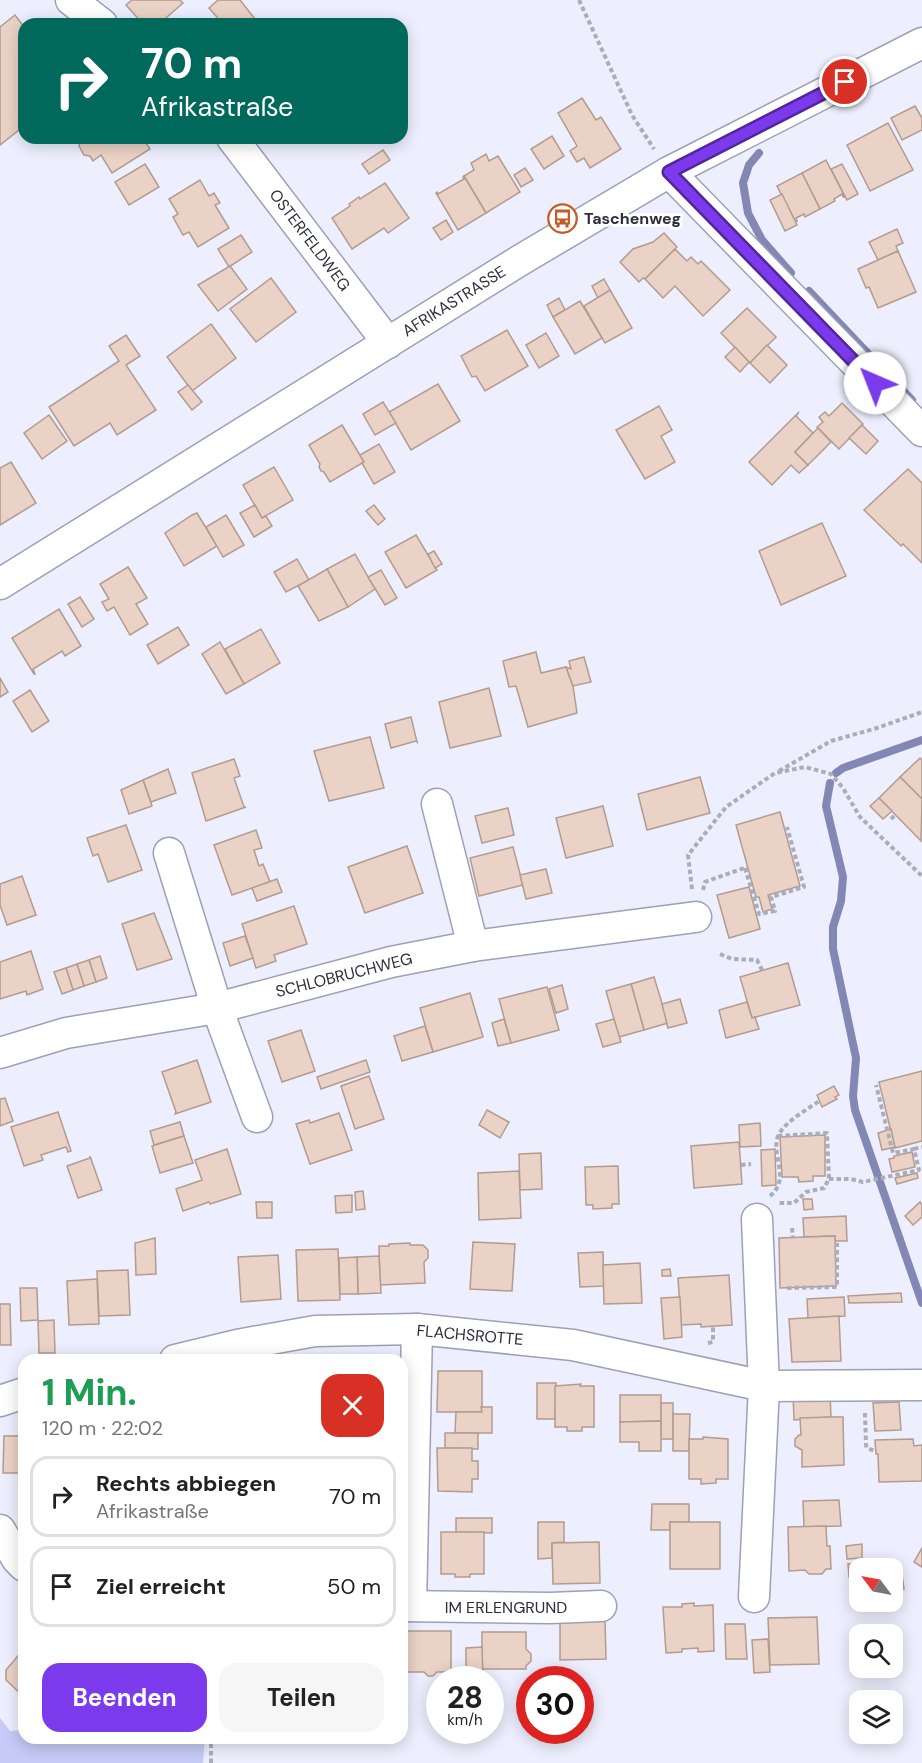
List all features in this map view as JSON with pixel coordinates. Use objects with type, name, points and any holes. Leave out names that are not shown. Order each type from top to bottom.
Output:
[{"type":"street","points":[[71,0],[94,18]]},
{"type":"street","name":"AFRIKASTRASSE","points":[[0,585],[519,261],[669,172],[922,43]]},
{"type":"street","name":"OSTERFELDWEG","points":[[237,144],[388,343]]},
{"type":"street","points":[[669,172],[921,429]]},
{"type":"street","points":[[436,804],[473,946]]},
{"type":"street","points":[[169,853],[217,1008],[257,1117]]},
{"type":"street","name":"SCHLOBRUCHWEG","points":[[0,1053],[66,1033],[217,1008],[391,962],[473,946],[696,916]]},
{"type":"street","points":[[754,1597],[764,1386],[765,1206]]},
{"type":"street","name":"FLACHSROTTE","points":[[200,1354],[315,1331],[417,1329],[573,1346],[764,1386],[922,1385]]},
{"type":"street","name":"IM ERLENGRUND","points":[[408,1556],[417,1329]]},
{"type":"street","points":[[0,1401],[18,1395]]},
{"type":"street","points":[[0,1530],[18,1559]]},
{"type":"street","name":"IM ERLENGRUND","points":[[408,1606],[550,1608],[601,1606]]},
{"type":"path","points":[[579,0],[632,115],[669,172]]},
{"type":"path","points":[[696,916],[688,855],[726,807],[775,773],[831,741],[922,712]]},
{"type":"path","points":[[775,773],[805,767],[831,774],[843,788],[860,817],[922,876]]},
{"type":"path","points":[[696,916],[705,882],[746,867],[759,915],[775,910],[771,897],[804,887],[787,827]]},
{"type":"path","points":[[720,954],[732,959],[757,960],[762,970]]},
{"type":"path","points":[[876,1084],[893,1154],[922,1147]]},
{"type":"path","points":[[765,1206],[780,1184],[778,1136],[793,1120],[819,1101]]},
{"type":"path","points":[[765,1206],[794,1203],[806,1192],[824,1188],[829,1179],[827,1133],[778,1136]]},
{"type":"path","points":[[829,1179],[851,1179],[863,1182],[919,1170],[914,1149]]},
{"type":"path","points":[[741,1165],[751,1164]]},
{"type":"path","points":[[806,1192],[807,1199]]},
{"type":"path","points":[[792,1228],[793,1237]]},
{"type":"path","points":[[780,1288],[837,1287],[837,1243]]},
{"type":"path","points":[[863,1386],[866,1445],[867,1448],[875,1451]]},
{"type":"path","points":[[211,1763],[212,1744]]},
{"type":"shaded area","points":[[0,1718],[10,1731],[18,1730],[18,1744],[205,1744],[203,1763],[0,1763]]},
{"type":"building","points":[[132,0],[180,0],[183,3],[166,18],[138,18],[126,5]]},
{"type":"building","points":[[218,0],[240,0],[254,18],[218,18],[209,8]]},
{"type":"building","points":[[15,15],[18,19],[18,131],[0,145],[0,27]]},
{"type":"building","points":[[582,98],[596,120],[601,117],[621,149],[590,168],[584,158],[577,162],[570,151],[577,146],[558,113]]},
{"type":"building","points":[[915,106],[922,118],[922,130],[902,140],[891,118]]},
{"type":"building","points":[[888,123],[913,170],[870,191],[847,145]]},
{"type":"building","points":[[552,136],[564,156],[544,169],[531,149]]},
{"type":"building","points":[[79,144],[147,144],[150,149],[112,173],[101,155],[93,161],[90,156],[84,155]]},
{"type":"building","points":[[383,150],[390,160],[369,174],[362,164]]},
{"type":"building","points":[[486,154],[489,161],[498,156],[520,192],[486,213],[464,176],[474,170],[471,163]]},
{"type":"building","points":[[826,160],[845,197],[842,194],[834,199],[835,201],[820,209],[802,173]]},
{"type":"building","points":[[145,164],[159,187],[129,205],[115,182]]},
{"type":"building","points":[[842,164],[858,194],[847,200],[831,169]]},
{"type":"building","points":[[525,168],[533,180],[521,187],[514,175]]},
{"type":"building","points":[[802,173],[820,209],[805,217],[804,214],[795,221],[777,186]]},
{"type":"building","points":[[464,176],[486,213],[458,230],[436,193],[464,179]]},
{"type":"building","points":[[200,180],[209,196],[214,193],[220,203],[215,205],[229,228],[198,247],[189,232],[183,235],[173,217],[178,214],[169,199]]},
{"type":"building","points":[[385,183],[409,218],[388,233],[384,228],[352,249],[332,218],[359,197],[360,199]]},
{"type":"building","points":[[782,194],[797,225],[785,231],[770,200]]},
{"type":"building","points":[[446,220],[453,232],[441,240],[433,228]]},
{"type":"building","points":[[897,229],[903,243],[896,246],[898,251],[878,260],[869,242]]},
{"type":"building","points":[[664,233],[677,247],[645,279],[639,282],[620,262],[633,249],[653,242]]},
{"type":"building","points":[[241,235],[252,252],[229,267],[218,249]]},
{"type":"building","points":[[675,249],[687,261],[691,257],[698,264],[701,261],[730,290],[703,316],[675,286],[663,298],[645,279]]},
{"type":"building","points":[[898,251],[916,292],[878,308],[858,269]]},
{"type":"building","points":[[230,266],[247,289],[218,311],[198,285]]},
{"type":"building","points":[[271,278],[296,312],[256,342],[230,309]]},
{"type":"building","points":[[604,279],[610,290],[598,298],[592,286]]},
{"type":"building","points":[[610,290],[632,328],[605,343],[584,306]]},
{"type":"building","points":[[559,298],[565,310],[553,317],[547,305]]},
{"type":"building","points":[[580,301],[602,338],[575,354],[553,317]]},
{"type":"building","points":[[747,308],[776,337],[750,363],[721,333]]},
{"type":"building","points":[[211,324],[236,358],[192,391],[167,357]]},
{"type":"building","points":[[507,330],[528,366],[485,391],[476,376],[472,377],[461,356]]},
{"type":"building","points":[[546,333],[559,356],[539,368],[526,345]]},
{"type":"building","points":[[126,335],[140,356],[126,365],[156,410],[117,435],[110,423],[74,446],[49,407],[119,361],[109,346]]},
{"type":"building","points":[[767,345],[787,365],[770,383],[750,363]]},
{"type":"building","points":[[735,347],[749,362],[740,372],[725,357]]},
{"type":"building","points":[[438,384],[460,421],[411,450],[389,412]]},
{"type":"building","points":[[188,385],[202,402],[192,410],[178,392]]},
{"type":"building","points":[[383,402],[396,423],[375,435],[363,414]]},
{"type":"building","points":[[842,403],[863,424],[839,449],[817,427],[823,422],[819,417],[825,412],[829,416]]},
{"type":"building","points":[[659,406],[672,430],[661,436],[675,462],[645,479],[616,430]]},
{"type":"building","points":[[799,412],[796,416],[813,433],[795,452],[808,465],[799,473],[791,465],[772,485],[749,462]]},
{"type":"building","points":[[49,415],[67,441],[42,459],[24,433]]},
{"type":"building","points":[[342,425],[364,462],[330,482],[321,471],[320,464],[309,445]]},
{"type":"building","points":[[862,425],[878,441],[866,454],[849,438]]},
{"type":"building","points":[[818,428],[831,442],[808,465],[795,452]]},
{"type":"building","points":[[379,444],[395,472],[374,484],[360,455]]},
{"type":"building","points":[[11,462],[36,503],[0,525],[0,468]]},
{"type":"building","points":[[274,467],[293,500],[262,518],[243,485]]},
{"type":"building","points":[[908,469],[922,483],[922,563],[864,510]]},
{"type":"building","points":[[255,505],[262,518],[266,516],[272,526],[254,537],[240,513]]},
{"type":"building","points":[[374,505],[385,519],[378,525],[366,511]]},
{"type":"building","points":[[197,513],[217,546],[184,566],[165,533]]},
{"type":"building","points":[[226,515],[244,545],[223,557],[206,527]]},
{"type":"building","points":[[822,523],[846,576],[781,605],[759,551]]},
{"type":"building","points":[[416,535],[437,570],[406,588],[385,552]]},
{"type":"building","points":[[434,551],[442,564],[435,568],[428,554]]},
{"type":"building","points":[[355,554],[375,589],[348,607],[327,569]]},
{"type":"building","points":[[297,559],[309,580],[286,592],[274,572]]},
{"type":"building","points":[[128,567],[147,598],[136,604],[148,624],[130,635],[114,607],[107,611],[102,602],[109,599],[100,584]]},
{"type":"building","points":[[327,569],[348,607],[319,621],[298,586]]},
{"type":"building","points":[[381,570],[397,598],[385,605],[368,577]]},
{"type":"building","points":[[80,597],[94,619],[82,627],[68,604]]},
{"type":"building","points":[[59,609],[81,646],[65,656],[62,651],[33,669],[34,674],[12,638]]},
{"type":"building","points":[[178,627],[189,645],[158,664],[147,645]]},
{"type":"building","points":[[261,629],[280,663],[244,684],[225,649]]},
{"type":"building","points":[[220,642],[244,684],[226,694],[202,654]]},
{"type":"building","points":[[536,652],[541,673],[566,667],[573,686],[577,713],[528,727],[516,686],[509,687],[503,661]]},
{"type":"building","points":[[584,657],[591,682],[573,686],[566,667],[571,669],[569,661]]},
{"type":"building","points":[[0,678],[8,692],[0,697]]},
{"type":"building","points":[[489,688],[501,736],[450,748],[439,702]]},
{"type":"building","points":[[30,690],[49,721],[32,732],[13,701]]},
{"type":"building","points":[[411,717],[417,742],[391,748],[385,724]]},
{"type":"building","points":[[370,737],[384,788],[329,801],[314,751]]},
{"type":"building","points":[[920,758],[922,760],[922,799],[900,777]]},
{"type":"building","points":[[234,759],[240,776],[234,778],[244,807],[246,807],[206,821],[192,773]]},
{"type":"building","points":[[168,769],[176,793],[151,802],[143,780]]},
{"type":"building","points":[[700,777],[710,813],[647,830],[638,794]]},
{"type":"building","points":[[900,777],[922,799],[921,841],[879,798]]},
{"type":"building","points":[[143,780],[152,806],[129,814],[121,790]]},
{"type":"building","points":[[879,798],[892,811],[883,819],[870,806]]},
{"type":"building","points":[[603,806],[613,846],[566,858],[556,818]]},
{"type":"building","points":[[508,808],[514,835],[482,843],[475,816]]},
{"type":"building","points":[[780,812],[800,886],[768,895],[772,909],[763,912],[759,897],[756,897],[736,825]]},
{"type":"building","points":[[126,825],[142,870],[108,882],[98,854],[93,856],[87,838]]},
{"type":"building","points":[[256,830],[262,848],[254,850],[259,866],[263,864],[270,882],[232,895],[214,845]]},
{"type":"building","points":[[407,846],[423,893],[365,913],[348,867]]},
{"type":"building","points":[[513,847],[523,885],[479,896],[470,858]]},
{"type":"building","points":[[546,869],[552,893],[526,899],[520,875]]},
{"type":"building","points":[[22,876],[36,915],[7,925],[0,905],[0,884]]},
{"type":"building","points":[[277,879],[282,892],[257,901],[252,888]]},
{"type":"building","points":[[749,887],[760,929],[729,938],[717,895]]},
{"type":"building","points":[[294,906],[307,944],[274,955],[276,961],[256,968],[242,924]]},
{"type":"building","points":[[154,913],[172,959],[137,970],[122,924]]},
{"type":"building","points":[[245,936],[253,958],[230,966],[223,943]]},
{"type":"building","points":[[31,951],[43,989],[27,995],[26,991],[0,999],[0,962]]},
{"type":"building","points":[[100,956],[107,978],[96,982],[89,960]]},
{"type":"building","points":[[89,960],[96,982],[84,986],[77,964]]},
{"type":"building","points":[[788,963],[800,1005],[752,1018],[740,977]]},
{"type":"building","points":[[77,964],[84,986],[73,990],[66,968]]},
{"type":"building","points":[[66,968],[73,990],[62,994],[54,972]]},
{"type":"building","points":[[654,977],[668,1023],[644,1030],[631,984]]},
{"type":"building","points":[[631,984],[644,1030],[619,1037],[606,991]]},
{"type":"building","points":[[562,985],[568,1009],[556,1013],[549,989]]},
{"type":"building","points":[[547,987],[559,1030],[511,1043],[499,999]]},
{"type":"building","points":[[470,993],[483,1037],[433,1052],[420,1008]]},
{"type":"building","points":[[680,999],[687,1023],[668,1028],[662,1004]]},
{"type":"building","points":[[747,1002],[752,1018],[755,1017],[759,1029],[726,1038],[719,1010]]},
{"type":"building","points":[[504,1019],[511,1043],[498,1046],[492,1023]]},
{"type":"building","points":[[614,1019],[621,1042],[603,1047],[596,1024]]},
{"type":"building","points":[[425,1026],[433,1052],[402,1061],[394,1036]]},
{"type":"building","points":[[301,1030],[315,1071],[282,1082],[268,1041]]},
{"type":"building","points":[[197,1060],[211,1102],[175,1114],[162,1072]]},
{"type":"building","points":[[366,1060],[370,1072],[321,1089],[317,1077]]},
{"type":"building","points":[[922,1071],[922,1141],[895,1148],[879,1082]]},
{"type":"building","points":[[369,1076],[384,1119],[355,1129],[341,1086]]},
{"type":"building","points":[[834,1086],[839,1095],[835,1097],[837,1099],[822,1107],[817,1095]]},
{"type":"building","points":[[5,1098],[13,1121],[0,1126],[0,1099]]},
{"type":"building","points":[[487,1110],[509,1122],[500,1138],[479,1125]]},
{"type":"building","points":[[58,1112],[71,1151],[68,1152],[66,1147],[41,1155],[43,1160],[24,1166],[11,1127]]},
{"type":"building","points":[[339,1113],[352,1150],[310,1164],[296,1124],[309,1120],[310,1123]]},
{"type":"building","points":[[180,1122],[184,1136],[154,1145],[150,1131]]},
{"type":"building","points":[[760,1123],[761,1146],[740,1147],[739,1125]]},
{"type":"building","points":[[891,1129],[895,1147],[882,1150],[878,1133]]},
{"type":"building","points":[[825,1135],[825,1176],[813,1176],[813,1181],[799,1182],[798,1177],[782,1177],[780,1137]]},
{"type":"building","points":[[184,1136],[193,1163],[160,1173],[152,1146]]},
{"type":"building","points":[[739,1142],[742,1184],[694,1188],[691,1146]]},
{"type":"building","points":[[227,1149],[241,1194],[183,1211],[176,1189],[202,1180],[195,1160]]},
{"type":"building","points":[[775,1149],[776,1185],[762,1186],[761,1150]]},
{"type":"building","points":[[912,1152],[915,1167],[892,1172],[889,1159]]},
{"type":"building","points":[[541,1153],[542,1189],[520,1190],[519,1154]]},
{"type":"building","points":[[90,1156],[102,1190],[78,1198],[67,1166],[90,1158]]},
{"type":"building","points":[[618,1166],[619,1204],[612,1204],[612,1208],[593,1209],[593,1205],[586,1205],[585,1167]]},
{"type":"building","points":[[519,1171],[521,1218],[479,1220],[478,1173]]},
{"type":"building","points":[[917,1173],[918,1178],[897,1184],[895,1178]]},
{"type":"building","points":[[363,1191],[365,1209],[356,1210],[355,1192]]},
{"type":"building","points":[[352,1195],[352,1212],[336,1213],[335,1196]]},
{"type":"building","points":[[803,1199],[812,1199],[813,1209],[804,1210]]},
{"type":"building","points":[[256,1202],[272,1202],[272,1218],[257,1218]]},
{"type":"building","points":[[920,1202],[922,1217],[913,1225],[905,1216]]},
{"type":"building","points":[[846,1216],[847,1241],[835,1241],[835,1236],[804,1237],[803,1218]]},
{"type":"building","points":[[835,1236],[836,1286],[780,1288],[779,1238]]},
{"type":"building","points":[[155,1238],[156,1274],[136,1275],[135,1243]]},
{"type":"building","points":[[473,1242],[515,1244],[512,1291],[470,1289]]},
{"type":"building","points":[[410,1243],[410,1245],[423,1245],[428,1250],[428,1258],[424,1262],[425,1283],[380,1285],[379,1246]]},
{"type":"building","points":[[338,1249],[340,1300],[298,1301],[296,1250]]},
{"type":"building","points":[[603,1252],[604,1286],[580,1287],[578,1253]]},
{"type":"building","points":[[278,1255],[281,1299],[241,1302],[238,1257]]},
{"type":"building","points":[[379,1256],[381,1293],[358,1294],[357,1257]]},
{"type":"building","points":[[357,1257],[358,1294],[340,1294],[339,1258]]},
{"type":"building","points":[[640,1263],[642,1303],[604,1304],[603,1265]]},
{"type":"building","points":[[670,1269],[671,1276],[662,1276],[662,1270]]},
{"type":"building","points":[[128,1270],[130,1315],[99,1316],[97,1271]]},
{"type":"building","points":[[729,1275],[732,1325],[701,1327],[701,1324],[681,1325],[678,1278]]},
{"type":"building","points":[[97,1279],[99,1324],[69,1325],[67,1281]]},
{"type":"building","points":[[20,1288],[37,1288],[38,1320],[21,1321]]},
{"type":"building","points":[[901,1293],[902,1302],[849,1303],[848,1296]]},
{"type":"building","points":[[680,1297],[682,1337],[664,1339],[661,1298]]},
{"type":"building","points":[[844,1297],[845,1316],[808,1318],[807,1299]]},
{"type":"building","points":[[0,1304],[10,1304],[11,1345],[0,1345]]},
{"type":"building","points":[[839,1316],[841,1361],[792,1362],[789,1319]]},
{"type":"building","points":[[54,1320],[55,1353],[39,1353],[38,1321]]},
{"type":"building","points":[[438,1371],[482,1371],[482,1412],[437,1412]]},
{"type":"building","points":[[537,1383],[556,1383],[555,1419],[537,1419]]},
{"type":"building","points":[[581,1384],[580,1386],[594,1386],[594,1427],[582,1427],[582,1431],[567,1431],[567,1427],[555,1427],[555,1386]]},
{"type":"building","points":[[830,1393],[831,1417],[794,1420],[793,1394]]},
{"type":"building","points":[[620,1395],[661,1395],[661,1421],[620,1422]]},
{"type":"building","points":[[899,1402],[901,1430],[875,1431],[873,1403]]},
{"type":"building","points":[[661,1403],[673,1403],[673,1439],[661,1439]]},
{"type":"building","points":[[481,1407],[492,1407],[492,1433],[455,1433],[456,1412],[482,1412]]},
{"type":"building","points":[[673,1414],[690,1414],[689,1451],[673,1451]]},
{"type":"building","points":[[843,1417],[844,1465],[802,1467],[802,1450],[795,1446],[795,1439],[801,1435],[800,1418]]},
{"type":"building","points":[[661,1421],[661,1451],[639,1451],[639,1442],[620,1442],[620,1422]]},
{"type":"building","points":[[445,1433],[478,1433],[478,1449],[445,1448]]},
{"type":"building","points":[[4,1436],[18,1436],[18,1473],[3,1473]]},
{"type":"building","points":[[703,1437],[728,1439],[728,1479],[716,1479],[716,1483],[701,1484],[701,1479],[689,1479],[689,1439],[703,1439]]},
{"type":"building","points":[[913,1439],[914,1446],[922,1445],[922,1481],[879,1482],[875,1440]]},
{"type":"building","points":[[437,1448],[472,1448],[472,1461],[478,1461],[478,1479],[472,1479],[472,1492],[438,1491]]},
{"type":"building","points":[[839,1500],[841,1526],[804,1527],[803,1501]]},
{"type":"building","points":[[652,1504],[689,1504],[689,1522],[670,1522],[670,1530],[651,1530]]},
{"type":"building","points":[[456,1518],[492,1518],[492,1533],[456,1532]]},
{"type":"building","points":[[538,1522],[564,1522],[564,1542],[552,1543],[552,1558],[538,1559]]},
{"type":"building","points":[[670,1522],[720,1522],[720,1569],[670,1569]]},
{"type":"building","points":[[826,1526],[831,1569],[826,1569],[822,1574],[809,1574],[805,1570],[789,1571],[788,1527]]},
{"type":"building","points":[[441,1532],[484,1532],[484,1574],[455,1577],[455,1574],[441,1574]]},
{"type":"building","points":[[599,1542],[600,1583],[553,1584],[552,1543]]},
{"type":"building","points":[[862,1544],[862,1558],[847,1559],[846,1546]]},
{"type":"building","points":[[922,1548],[922,1567],[914,1562]]},
{"type":"building","points":[[694,1603],[694,1606],[713,1605],[714,1651],[698,1652],[698,1648],[666,1653],[663,1607],[682,1607],[682,1604]]},
{"type":"building","points":[[817,1617],[819,1664],[770,1665],[768,1618]]},
{"type":"building","points":[[605,1619],[606,1659],[560,1660],[560,1620]]},
{"type":"building","points":[[725,1624],[745,1624],[747,1659],[726,1659]]},
{"type":"building","points":[[408,1631],[451,1631],[451,1666],[426,1666],[426,1674],[408,1672]]},
{"type":"building","points":[[482,1632],[526,1632],[526,1649],[531,1654],[531,1661],[526,1666],[504,1669],[504,1666],[482,1666]]},
{"type":"building","points":[[768,1639],[770,1672],[754,1673],[752,1640]]},
{"type":"building","points":[[482,1647],[483,1666],[466,1666],[466,1648]]},
{"type":"building","points":[[18,1656],[18,1691],[6,1680],[6,1670]]},
{"type":"waterway","points":[[759,153],[749,165],[743,183],[748,213],[762,240],[791,273]]},
{"type":"waterway","points":[[809,291],[912,400]]},
{"type":"waterway","points":[[836,773],[843,768],[922,740]]},
{"type":"waterway","points":[[830,783],[826,806],[843,877],[841,901],[833,927],[833,949],[856,1058],[853,1096],[855,1110],[922,1303]]},
{"type":"place","name":"Taschenweg","points":[[563,218]]},
{"type":"route","points":[[845,82],[669,172],[875,383]]}]
